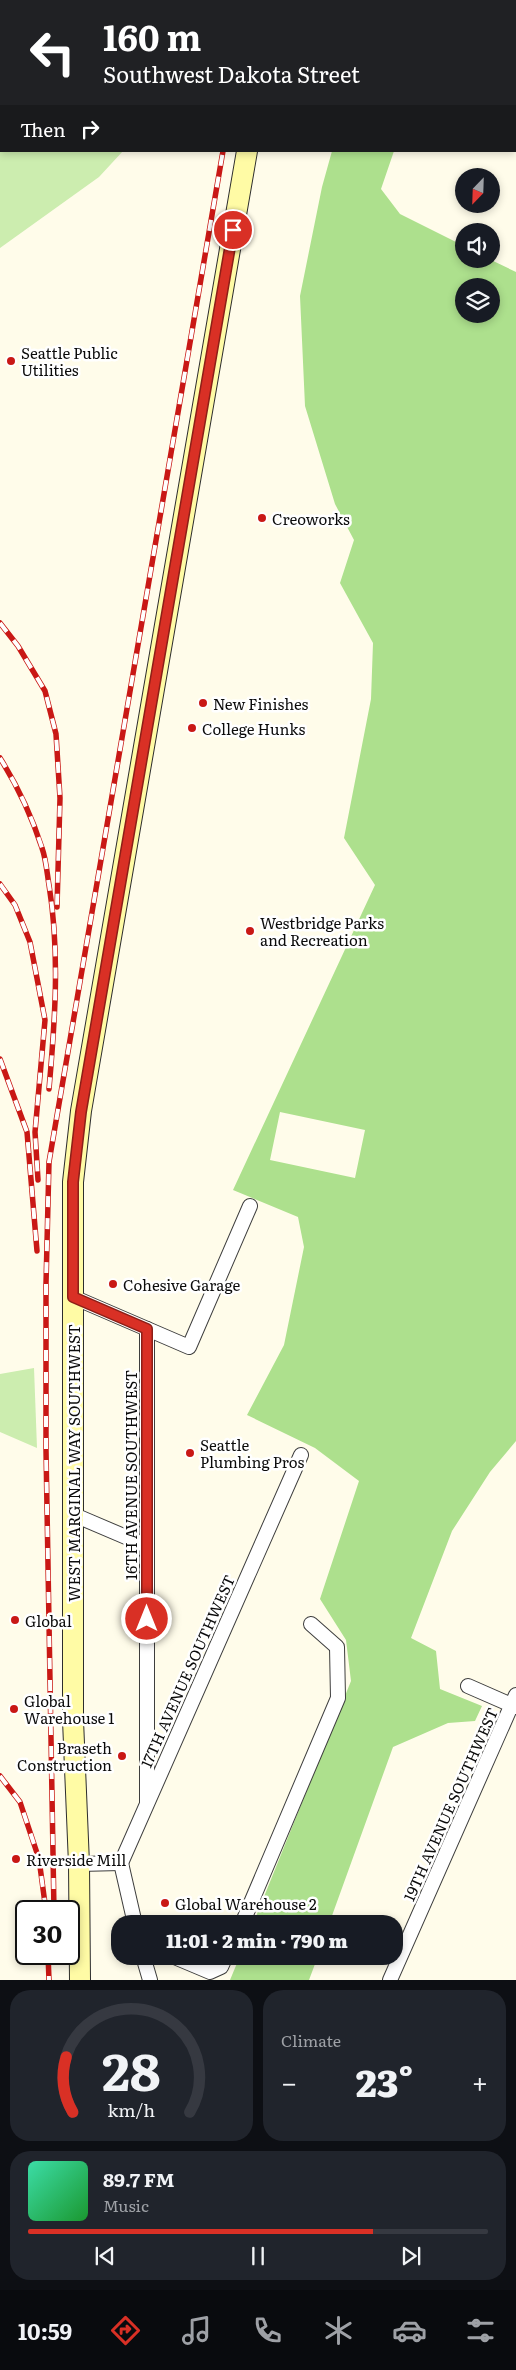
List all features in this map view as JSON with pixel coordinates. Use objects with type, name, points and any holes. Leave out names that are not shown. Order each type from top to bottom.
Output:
[{"type":"main road","name":"WEST MARGINAL WAY SOUTHWEST","points":[[80,1980],[79,1864],[74,1720],[72,1514],[73,1182],[81,1112],[247,152]]},
{"type":"street","points":[[73,1297],[189,1347],[250,1206]]},
{"type":"street","name":"16TH AVENUE SOUTHWEST","points":[[147,1329],[147,1802]]},
{"type":"street","name":"17TH AVENUE SOUTHWEST","points":[[121,1863],[301,1455]]},
{"type":"street","points":[[72,1514],[146,1546]]},
{"type":"street","points":[[246,1915],[338,1698],[337,1647],[311,1624]]},
{"type":"street","points":[[468,1686],[515,1702]]},
{"type":"street","name":"19TH AVENUE SOUTHWEST","points":[[390,1980],[515,1702]]},
{"type":"street","points":[[79,1864],[121,1863],[133,1915]]},
{"type":"street","points":[[146,1965],[150,1980]]},
{"type":"street","points":[[193,1965],[210,1972],[216,1971],[222,1965]]},
{"type":"green space","points":[[0,152],[122,152],[99,177],[0,248]]},
{"type":"green space","points":[[332,152],[394,152],[381,189],[400,214],[455,242],[455,268],[500,268],[500,264],[516,272],[516,1441],[490,1472],[452,1531],[411,1638],[436,1651],[440,1689],[482,1706],[475,1721],[448,1723],[393,1747],[332,1915],[257,1915],[351,1681],[346,1640],[320,1599],[359,1481],[315,1448],[247,1415],[284,1345],[304,1247],[298,1217],[233,1190],[375,885],[344,838],[371,699],[373,643],[340,583],[354,540],[335,504],[305,406],[300,296],[322,187]],"holes":[[[280,1112],[365,1130],[355,1178],[270,1160]]]},
{"type":"green space","points":[[34,1368],[37,1448],[0,1432],[0,1374]]},
{"type":"green space","points":[[236,1965],[315,1965],[309,1980],[230,1980]]},
{"type":"railway","points":[[54,1900],[46,1450],[46,1284],[49,1162],[223,152]]},
{"type":"railway","points":[[0,623],[18,646],[45,691],[56,734],[60,798],[57,907]]},
{"type":"railway","points":[[0,758],[29,813],[43,852],[47,871],[52,910],[55,962],[55,1012],[49,1089]]},
{"type":"railway","points":[[0,884],[15,905],[30,942],[45,1020],[35,1132],[38,1180]]},
{"type":"railway","points":[[0,1059],[27,1132],[37,1251]]},
{"type":"railway","points":[[0,1776],[20,1802],[39,1859],[45,1900]]},
{"type":"railway","points":[[48,1965],[49,1980]]},
{"type":"place","name":"Seattle Public Utilities","points":[[11,361]]},
{"type":"place","name":"Creoworks","points":[[262,518]]},
{"type":"place","name":"New Finishes","points":[[203,703]]},
{"type":"place","name":"College Hunks","points":[[192,728]]},
{"type":"place","name":"Westbridge Parks and Recreation","points":[[250,931]]},
{"type":"place","name":"Cohesive Garage","points":[[113,1284]]},
{"type":"place","name":"Seattle Plumbing Pros","points":[[190,1453]]},
{"type":"place","name":"Global","points":[[15,1620]]},
{"type":"place","name":"Global Warehouse 1","points":[[14,1709]]},
{"type":"place","name":"Braseth Construction","points":[[122,1756]]},
{"type":"place","name":"Riverside Mill","points":[[16,1859]]},
{"type":"place","name":"Global Warehouse 2","points":[[165,1903]]},
{"type":"route","points":[[147,1619],[147,1329],[73,1297],[73,1182],[81,1112],[233,230]]}]
